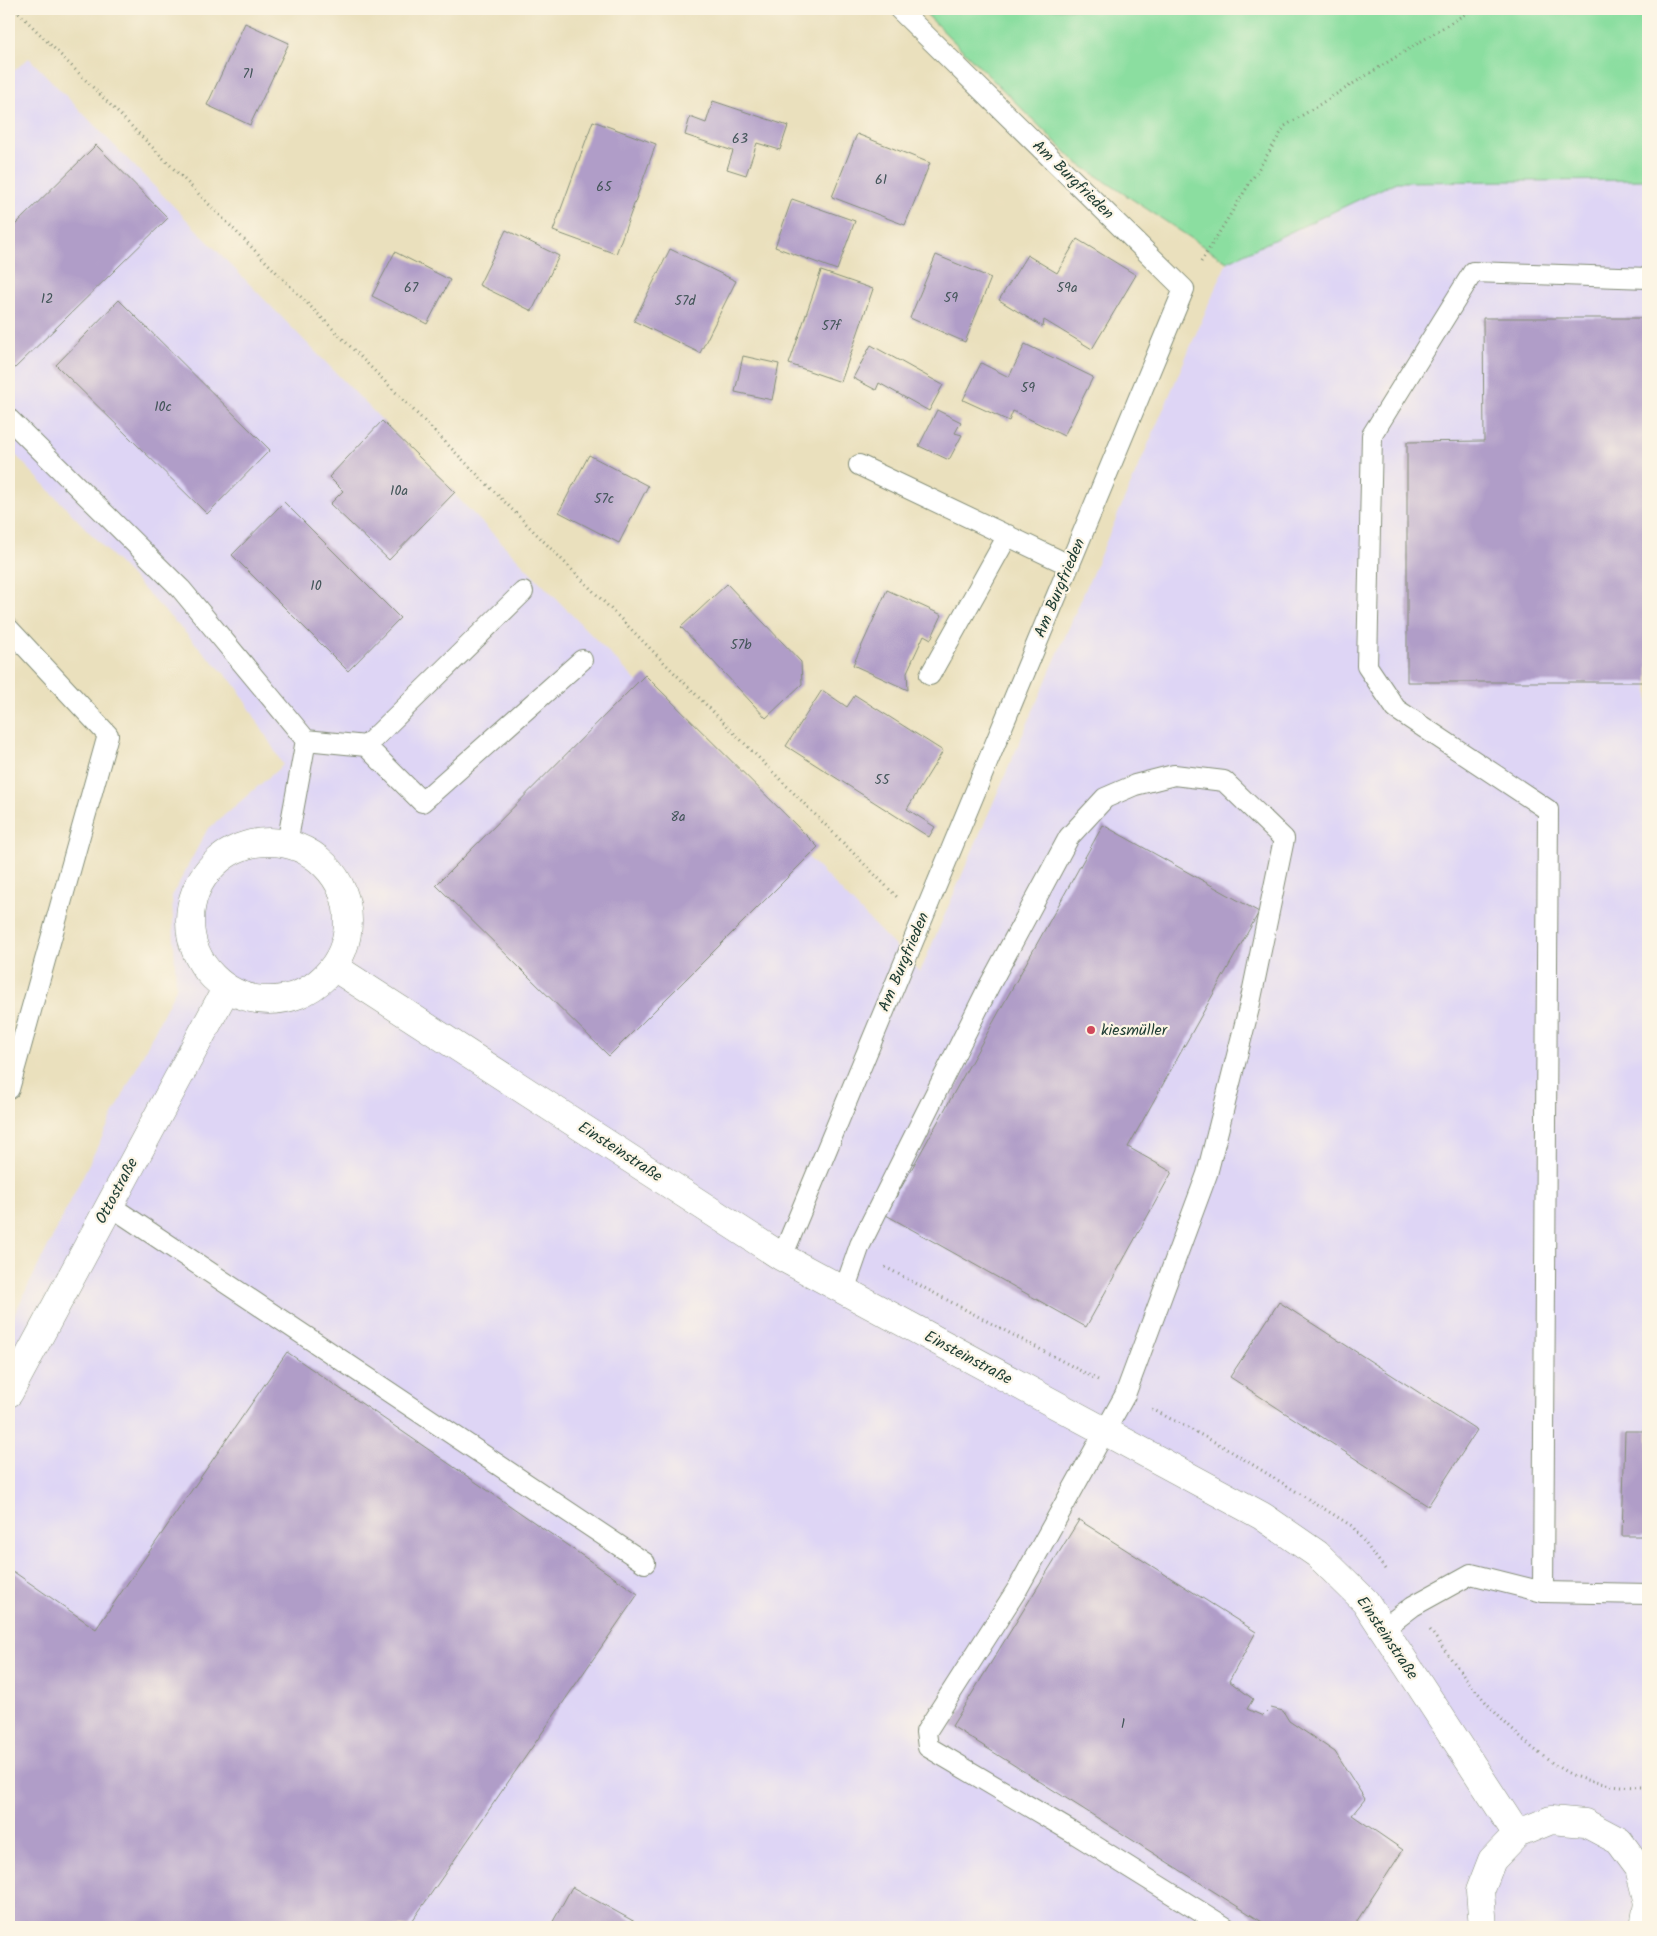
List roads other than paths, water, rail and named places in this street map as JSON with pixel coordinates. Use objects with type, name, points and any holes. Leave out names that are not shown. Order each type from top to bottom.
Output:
[{"type":"street","points":[[273,842],[287,844],[299,847],[322,862],[338,882],[348,907],[348,933],[340,958],[334,967],[324,980],[302,994],[277,1001],[250,999],[226,989],[207,973],[194,950],[189,924],[192,898],[204,874],[223,856],[247,844],[273,842]]},
{"type":"street","name":"Einsteinstraße","points":[[334,967],[782,1257],[1262,1516],[1318,1554],[1365,1601],[1517,1834]]},
{"type":"street","name":"Ottostraße","points":[[9,1393],[226,989]]},
{"type":"street","points":[[1483,1927],[1480,1891],[1492,1860],[1517,1834],[1551,1820],[1585,1823],[1619,1841],[1644,1866],[1648,1904],[1644,1927]]},
{"type":"lane","name":"Am Burgfrieden","points":[[782,1257],[1184,289],[899,9]]},
{"type":"lane","points":[[1543,1592],[1548,810],[1396,709],[1367,666],[1372,435],[1473,272],[1648,278]]},
{"type":"lane","points":[[9,419],[181,589],[306,740],[366,746],[422,802],[582,660]]},
{"type":"lane","points":[[859,465],[1070,565]]},
{"type":"lane","points":[[930,675],[1008,535]]},
{"type":"lane","points":[[366,746],[524,592]]},
{"type":"lane","points":[[9,629],[108,736],[9,1089]]},
{"type":"lane","points":[[287,844],[306,740]]},
{"type":"lane","points":[[844,1291],[860,1245],[988,988],[1069,838],[1106,798],[1135,785],[1174,775],[1224,781],[1284,839],[1249,1008],[1207,1174],[1125,1395],[1018,1588],[926,1732],[928,1746],[1074,1833],[1225,1927]]},
{"type":"lane","points":[[109,1205],[645,1562]]},
{"type":"lane","points":[[1383,1629],[1413,1606],[1471,1574],[1543,1592],[1648,1594]]},
{"type":"place","name":"kiesmüller","points":[[1091,1030]]}]
